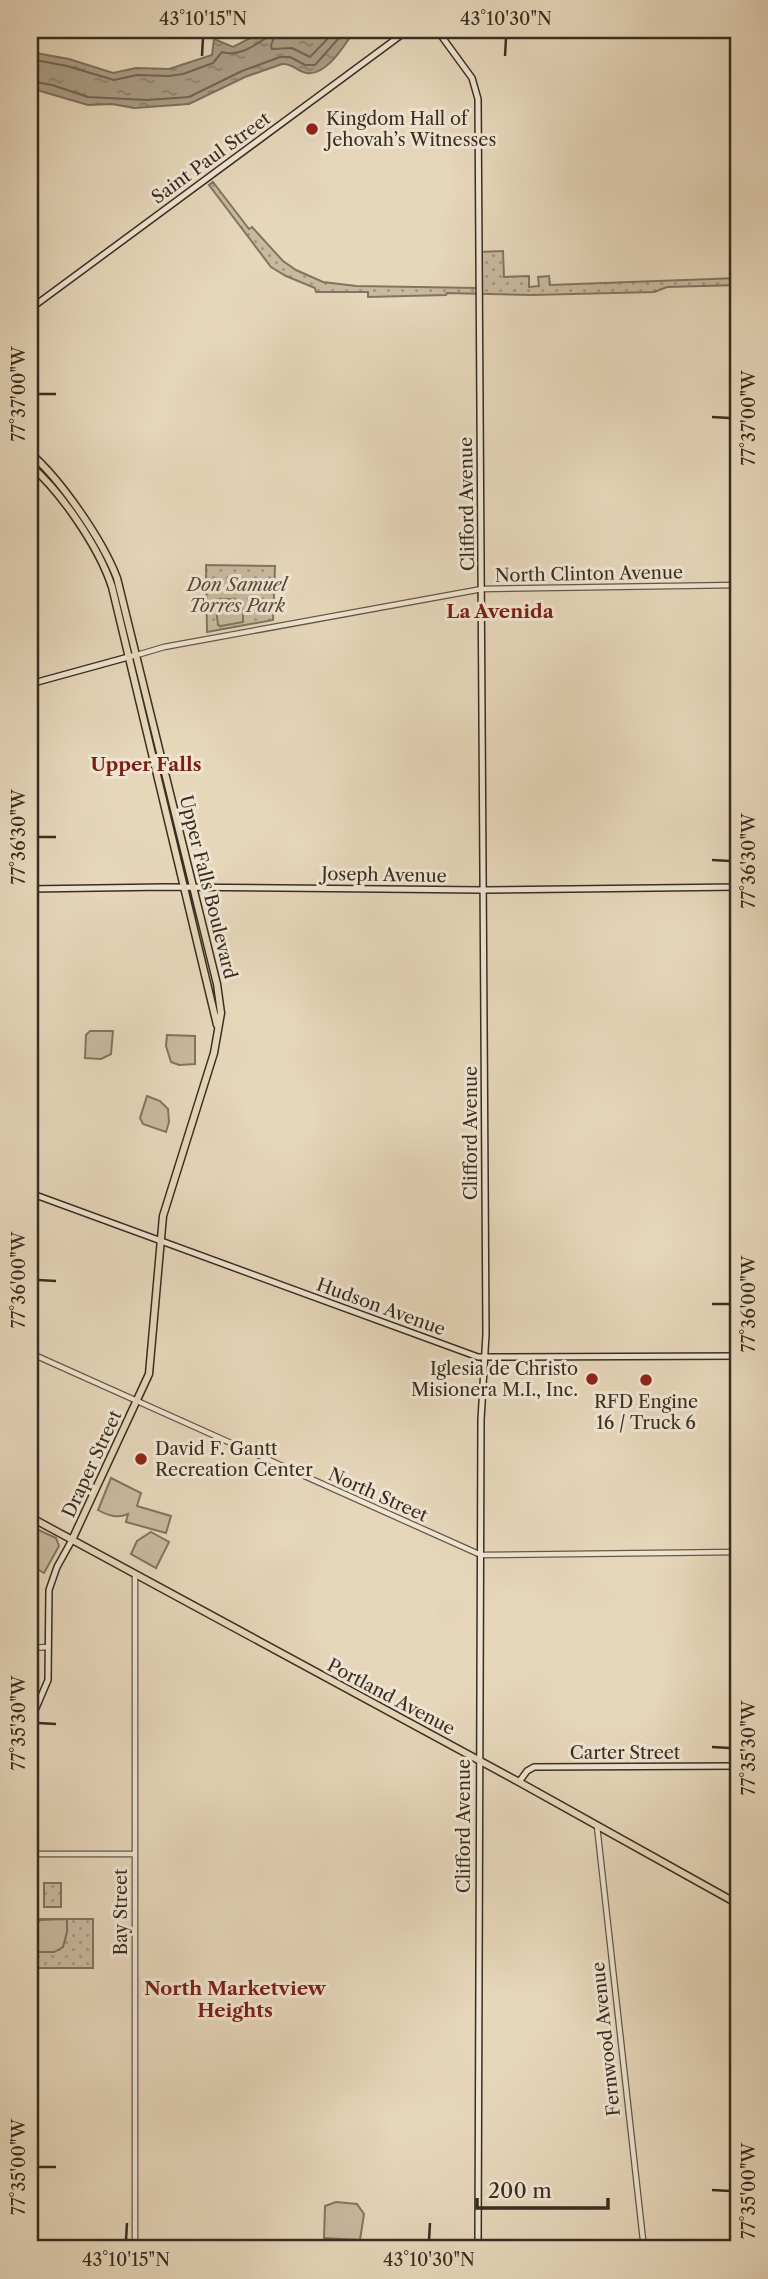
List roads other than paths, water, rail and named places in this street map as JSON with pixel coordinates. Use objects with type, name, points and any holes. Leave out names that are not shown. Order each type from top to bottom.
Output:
[{"type":"main road","name":"Saint Paul Street","points":[[30,309],[408,30]]},
{"type":"main road","name":"Clifford Avenue","points":[[437,30],[472,78],[478,99],[486,1359],[481,1420],[478,2249]]},
{"type":"main road","name":"Upper Falls Boulevard","points":[[30,453],[52,476],[104,550],[121,590],[134,656],[190,887],[218,1027],[212,1061],[164,1209],[160,1241]]},
{"type":"main road","name":"Upper Falls Boulevard","points":[[30,464],[50,486],[100,557],[115,594],[134,656]]},
{"type":"main road","name":"North Clinton Avenue","points":[[30,684],[134,656]]},
{"type":"main road","name":"Joseph Avenue","points":[[30,889],[190,887],[484,890],[738,887]]},
{"type":"main road","name":"Hudson Avenue","points":[[30,1193],[486,1359],[738,1356]]},
{"type":"main road","name":"Draper Street","points":[[72,1540],[150,1367],[160,1241]]},
{"type":"main road","name":"Portland Avenue","points":[[30,1517],[738,1904]]},
{"type":"main road","points":[[30,1722],[48,1685],[49,1590],[57,1567],[72,1540]]},
{"type":"main road","name":"Carter Street","points":[[519,1782],[527,1771],[534,1768],[738,1766]]},
{"type":"street","name":"North Clinton Avenue","points":[[134,656],[164,647],[482,589],[738,586]]},
{"type":"street","name":"North Street","points":[[30,1353],[481,1555],[738,1552]]},
{"type":"street","name":"Bay Street","points":[[135,1574],[135,2249]]},
{"type":"street","points":[[30,1647],[48,1647]]},
{"type":"street","name":"Fernwood Avenue","points":[[597,1826],[643,2249]]},
{"type":"street","points":[[30,1854],[135,1854]]},
{"type":"water","points":[[266,30],[355,30],[335,58],[322,70],[307,73],[282,64],[245,77],[189,104],[134,108],[112,104],[88,105],[30,88],[30,52],[69,59],[113,73],[136,68],[169,69],[212,55],[214,39],[233,47]]},
{"type":"place","name":"Kingdom Hall of Jehovah’s Witnesses","points":[[312,129]]},
{"type":"place","name":"Iglesia de Christo Misionera M.I., Inc.","points":[[592,1379]]},
{"type":"place","name":"RFD Engine 16 / Truck 6","points":[[646,1380]]},
{"type":"place","name":"David F. Gantt Recreation Center","points":[[141,1459]]},
{"type":"district","name":"La Avenida","points":[[500,611]]},
{"type":"district","name":"Upper Falls","points":[[146,764]]},
{"type":"district","name":"North Marketview Heights","points":[[235,1999]]},
{"type":"park label","name":"Don Samuel Torres Park","points":[[237,595]]}]
